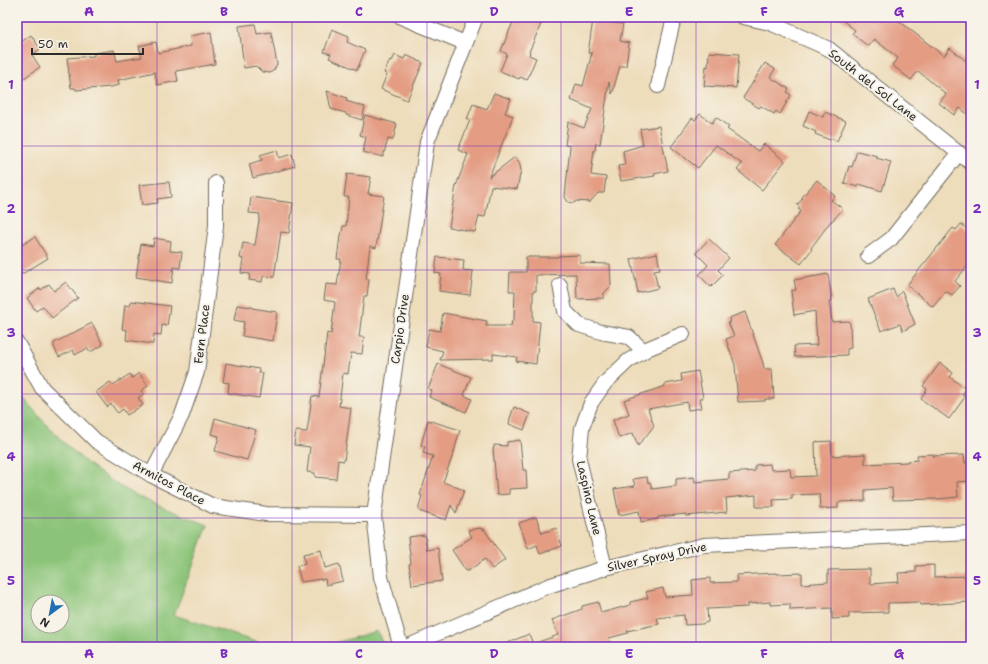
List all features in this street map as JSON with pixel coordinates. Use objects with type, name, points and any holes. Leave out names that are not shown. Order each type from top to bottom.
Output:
[{"type":"street","points":[[401,17],[465,43]]},
{"type":"street","name":"Carpio Drive","points":[[401,647],[381,577],[374,515],[427,142],[476,17]]},
{"type":"street","points":[[658,86],[674,17]]},
{"type":"street","name":"South del Sol Lane","points":[[743,17],[770,23],[829,49],[971,163]]},
{"type":"street","points":[[868,256],[891,240],[958,153]]},
{"type":"street","name":"Fern Place","points":[[151,475],[182,415],[197,372],[216,226],[216,183]]},
{"type":"street","points":[[560,284],[566,311],[579,325],[600,332],[629,337],[644,351]]},
{"type":"street","name":"Laspino Lane","points":[[605,568],[579,459],[582,428],[591,402],[605,383],[628,361],[644,351],[683,334]]},
{"type":"street","name":"Armitos Place","points":[[17,343],[42,388],[96,441],[151,475],[213,506],[266,514],[374,515]]},
{"type":"street","name":"Silver Spray Drive","points":[[406,647],[548,586],[605,568],[704,545],[971,533]]},
{"type":"green space","points":[[17,390],[68,447],[97,471],[139,497],[208,525],[174,615],[271,647],[17,647]]},
{"type":"green space","points":[[377,631],[384,647],[321,647]]},
{"type":"building","points":[[515,17],[544,17],[529,52],[529,55],[536,58],[527,80],[520,77],[519,79],[500,71],[507,54],[501,51]]},
{"type":"building","points":[[838,17],[894,17],[944,56],[950,48],[971,65],[971,117],[960,108],[954,115],[939,103],[946,94],[918,71],[911,80],[892,65],[898,58],[874,39],[868,46],[852,34],[855,30]]},
{"type":"building","points":[[593,20],[623,24],[620,41],[629,43],[626,66],[620,66],[612,94],[609,82],[600,144],[596,143],[594,150],[591,175],[606,177],[604,193],[598,193],[590,202],[576,201],[574,203],[568,202],[565,197],[570,146],[565,145],[568,122],[584,128],[592,109],[571,100],[576,84],[583,86],[592,53],[588,53]]},
{"type":"building","points":[[255,24],[257,34],[271,32],[277,64],[274,70],[270,73],[262,72],[256,66],[244,68],[239,26]]},
{"type":"building","points":[[332,29],[349,36],[347,42],[365,50],[357,70],[329,58],[331,54],[324,52]]},
{"type":"building","points":[[211,32],[215,64],[176,71],[178,81],[157,85],[155,72],[118,80],[119,85],[110,87],[76,90],[75,88],[71,88],[67,58],[94,56],[94,53],[114,50],[117,61],[142,57],[139,46],[156,42],[158,53],[191,46],[190,36]]},
{"type":"building","points":[[31,35],[40,49],[32,55],[40,67],[17,83],[17,45]]},
{"type":"building","points":[[709,52],[739,54],[736,88],[704,86]]},
{"type":"building","points":[[395,55],[404,59],[406,55],[423,63],[407,100],[381,89],[387,74],[384,73],[390,60],[392,61]]},
{"type":"building","points":[[765,63],[775,69],[770,77],[789,89],[787,92],[791,95],[780,114],[776,111],[774,114],[761,106],[759,108],[743,98]]},
{"type":"building","points":[[327,91],[347,98],[346,101],[365,107],[362,120],[346,115],[346,113],[331,109]]},
{"type":"building","points":[[494,93],[511,99],[505,113],[513,116],[489,177],[515,157],[519,162],[521,170],[517,189],[491,186],[485,217],[479,216],[475,232],[449,227],[456,186],[468,154],[458,150],[470,120],[467,119],[473,104],[487,109]]},
{"type":"building","points":[[809,111],[823,117],[825,112],[846,121],[837,141],[815,134],[816,132],[803,126]]},
{"type":"building","points":[[700,114],[712,123],[716,117],[729,127],[727,129],[758,151],[764,144],[785,161],[762,190],[737,170],[742,164],[716,145],[698,168],[671,147],[692,118],[695,120]]},
{"type":"building","points":[[365,115],[397,124],[393,140],[388,139],[383,157],[363,152],[366,137],[360,135]]},
{"type":"building","points":[[659,126],[668,171],[654,174],[655,176],[621,181],[618,166],[625,165],[623,151],[643,145],[640,129]]},
{"type":"building","points":[[277,150],[279,158],[292,154],[295,166],[253,178],[249,164],[262,160],[260,155]]},
{"type":"building","points":[[857,151],[877,156],[876,158],[891,162],[882,191],[859,184],[858,187],[844,183],[849,166],[852,167]]},
{"type":"building","points":[[347,174],[371,177],[368,194],[384,196],[376,248],[370,246],[366,279],[369,279],[367,296],[364,296],[359,337],[364,337],[362,354],[351,353],[348,374],[343,373],[339,406],[351,408],[344,461],[338,460],[336,479],[315,477],[315,473],[307,472],[310,447],[294,445],[296,431],[307,432],[312,396],[319,397],[327,333],[331,334],[335,302],[324,300],[326,284],[337,285],[341,259],[337,259],[340,236],[343,226],[346,226],[349,197],[344,197]]},
{"type":"building","points":[[817,180],[835,196],[831,200],[843,209],[831,221],[801,264],[775,245],[801,211],[798,209],[800,207],[797,205]]},
{"type":"building","points":[[169,182],[171,197],[157,199],[158,203],[142,205],[139,185]]},
{"type":"building","points":[[251,197],[293,203],[289,233],[281,232],[274,277],[263,276],[262,282],[249,280],[250,274],[241,273],[243,259],[240,258],[243,243],[255,245],[260,214],[249,213]]},
{"type":"building","points":[[961,224],[971,232],[971,262],[955,281],[960,286],[952,295],[946,291],[933,307],[907,285],[953,228],[956,230]]},
{"type":"building","points":[[35,237],[48,258],[17,277],[17,248]]},
{"type":"building","points":[[154,238],[171,241],[170,251],[182,252],[180,268],[174,267],[172,283],[136,277],[141,244],[153,246]]},
{"type":"building","points":[[709,239],[729,258],[718,270],[723,275],[711,287],[699,275],[708,265],[696,253]]},
{"type":"building","points":[[657,253],[660,269],[654,270],[658,288],[638,293],[631,259]]},
{"type":"building","points":[[580,255],[580,263],[610,264],[611,286],[604,293],[604,298],[577,299],[576,274],[536,275],[536,291],[533,291],[533,321],[540,322],[536,364],[516,361],[517,357],[493,354],[493,359],[440,360],[443,351],[426,347],[429,329],[440,331],[443,313],[487,321],[486,326],[511,326],[512,320],[514,320],[515,291],[509,291],[510,272],[526,272],[526,257]]},
{"type":"building","points":[[437,257],[464,260],[463,270],[473,271],[470,295],[439,291],[441,274],[435,273]]},
{"type":"building","points":[[828,274],[832,301],[829,301],[832,322],[848,321],[850,323],[851,348],[847,349],[847,355],[795,357],[794,346],[817,345],[815,311],[794,315],[791,291],[796,290],[794,280]]},
{"type":"building","points":[[66,282],[78,298],[52,318],[43,306],[36,311],[27,298],[40,288],[41,290],[49,284],[54,291]]},
{"type":"building","points":[[893,289],[896,297],[902,291],[915,324],[903,331],[900,324],[881,331],[868,299]]},
{"type":"building","points":[[131,301],[170,306],[167,326],[162,325],[161,335],[154,334],[153,344],[126,340],[127,330],[122,329],[125,305],[130,306]]},
{"type":"building","points":[[237,305],[277,312],[273,341],[242,336],[244,322],[234,320]]},
{"type":"building","points":[[745,312],[764,369],[772,369],[774,399],[765,399],[765,401],[738,402],[735,365],[726,339],[734,336],[728,322],[730,322],[729,318]]},
{"type":"building","points":[[92,323],[103,345],[90,352],[88,348],[75,355],[73,350],[59,357],[54,347],[54,343]]},
{"type":"building","points":[[226,363],[259,369],[259,373],[263,373],[259,398],[228,393],[229,383],[223,382]]},
{"type":"building","points":[[940,363],[953,373],[950,377],[966,389],[962,395],[965,397],[949,419],[921,399],[927,389],[923,386]]},
{"type":"building","points":[[438,364],[471,377],[464,395],[472,399],[466,412],[429,397],[432,390],[428,389]]},
{"type":"building","points":[[698,371],[703,398],[700,398],[702,408],[688,410],[687,402],[648,409],[654,426],[638,446],[633,433],[619,438],[613,420],[629,414],[624,400],[665,386],[665,384],[682,381],[681,374]]},
{"type":"building","points":[[139,373],[148,386],[141,391],[144,394],[138,398],[143,405],[127,415],[123,409],[118,413],[111,404],[107,407],[96,392],[110,382],[113,385],[130,374],[132,378]]},
{"type":"building","points":[[514,407],[530,414],[524,430],[509,424]]},
{"type":"building","points":[[215,418],[256,430],[247,460],[215,451],[219,436],[211,434]]},
{"type":"building","points":[[428,420],[460,430],[443,482],[464,490],[456,513],[451,505],[446,520],[419,511],[422,496],[420,495],[433,456],[423,453],[425,446],[421,445]]},
{"type":"building","points":[[520,440],[523,470],[526,470],[527,488],[509,489],[509,494],[497,495],[494,445],[507,446],[507,442]]},
{"type":"building","points":[[831,441],[832,456],[865,454],[865,464],[907,462],[918,460],[917,455],[964,455],[965,463],[971,462],[971,481],[957,482],[958,497],[893,500],[892,488],[865,490],[865,501],[838,502],[838,508],[820,509],[819,494],[792,495],[792,499],[773,500],[774,507],[756,507],[756,495],[726,498],[727,512],[658,517],[658,519],[641,522],[639,511],[619,515],[614,489],[635,486],[633,479],[647,477],[648,483],[650,482],[652,489],[676,486],[676,479],[694,477],[695,482],[729,479],[729,473],[755,471],[755,465],[770,464],[771,470],[790,469],[791,477],[816,476],[815,442]]},
{"type":"building","points":[[536,517],[542,533],[556,528],[562,546],[540,554],[537,545],[528,549],[519,523]]},
{"type":"building","points":[[481,528],[482,530],[484,529],[505,560],[492,569],[485,559],[466,571],[452,550],[472,537],[468,530]]},
{"type":"building","points":[[425,535],[427,550],[438,548],[442,581],[412,585],[409,564],[411,564],[408,537]]},
{"type":"building","points":[[321,550],[325,568],[339,564],[343,581],[326,585],[325,579],[301,582],[297,566],[305,564],[303,554]]},
{"type":"building","points":[[934,565],[934,577],[971,576],[971,602],[921,605],[920,602],[888,603],[888,612],[849,613],[849,618],[832,619],[832,608],[790,610],[790,604],[770,605],[770,602],[748,604],[748,607],[707,609],[708,622],[702,624],[685,625],[684,615],[657,618],[659,624],[627,631],[628,633],[609,638],[612,647],[498,647],[529,634],[533,644],[558,635],[552,620],[582,609],[582,606],[598,602],[601,613],[630,605],[630,602],[648,598],[646,592],[663,588],[665,597],[693,595],[692,580],[710,578],[710,583],[737,582],[736,575],[802,573],[802,584],[828,582],[828,570],[870,569],[870,584],[899,582],[898,573],[916,572],[916,566]]}]
